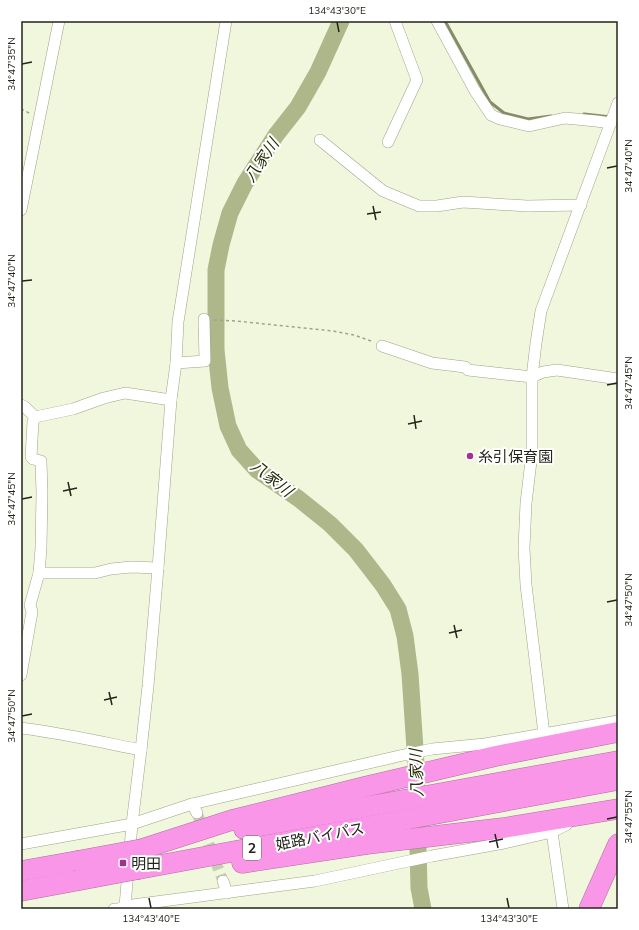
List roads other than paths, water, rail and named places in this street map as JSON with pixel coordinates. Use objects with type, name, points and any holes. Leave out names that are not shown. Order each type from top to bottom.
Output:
[{"type":"highway","points":[[142,849],[232,820],[364,787],[496,756],[618,732]]},
{"type":"highway","name":"姫路バイパス","points":[[21,872],[208,836],[366,826],[439,794],[618,761]]},
{"type":"highway","name":"姫路バイパス","points":[[21,891],[618,780]]},
{"type":"highway","points":[[366,826],[436,835],[503,828],[618,809]]},
{"type":"highway","points":[[589,909],[618,844]]},
{"type":"street","points":[[21,210],[59,21]]},
{"type":"street","points":[[226,21],[178,322],[176,363],[171,400],[142,750],[119,908],[314,881],[406,861],[504,843],[552,832],[566,826],[572,817]]},
{"type":"street","points":[[388,142],[417,80],[395,21]]},
{"type":"street","points":[[437,21],[475,91],[491,115],[500,119],[529,126],[564,118],[610,123]]},
{"type":"street","points":[[544,734],[526,586],[524,548],[526,502],[532,453],[532,376],[541,311],[610,123],[617,108]]},
{"type":"street","points":[[320,140],[383,192],[419,206],[437,206],[463,202],[527,206],[580,205]]},
{"type":"street","points":[[176,363],[205,361],[204,319]]},
{"type":"street","points":[[382,346],[432,364],[465,367],[468,370],[532,376],[543,372],[557,370],[618,379]]},
{"type":"street","points":[[35,417],[72,409],[104,398],[125,393],[171,400]]},
{"type":"street","points":[[21,405],[26,407],[35,417]]},
{"type":"street","points":[[21,675],[32,612],[26,604],[39,573],[41,548],[42,493],[40,461],[31,457],[35,417]]},
{"type":"street","points":[[39,573],[95,573],[111,569],[131,567],[158,568]]},
{"type":"street","points":[[21,844],[132,824],[399,756],[432,750],[485,744],[618,721]]},
{"type":"street","points":[[21,728],[142,750]]},
{"type":"street","points":[[552,832],[563,909]]},
{"type":"street","points":[[223,881],[227,893]]},
{"type":"waterway","name":"八家川","points":[[341,21],[318,72],[298,107],[276,135],[245,183],[230,213],[216,270],[216,350],[220,388],[228,426],[239,450],[257,470],[299,499],[330,524],[356,550],[383,585],[398,609],[405,636],[410,674],[416,764],[419,888],[423,909]]},
{"type":"waterway","points":[[445,21],[490,102],[504,113],[528,119],[551,116]]},
{"type":"waterway","points":[[584,114],[611,117]]},
{"type":"tunnel","points":[[197,813],[223,881]]},
{"type":"place","name":"糸引保育園","points":[[470,456]]},
{"type":"place","name":"明田","points":[[123,863]]}]
